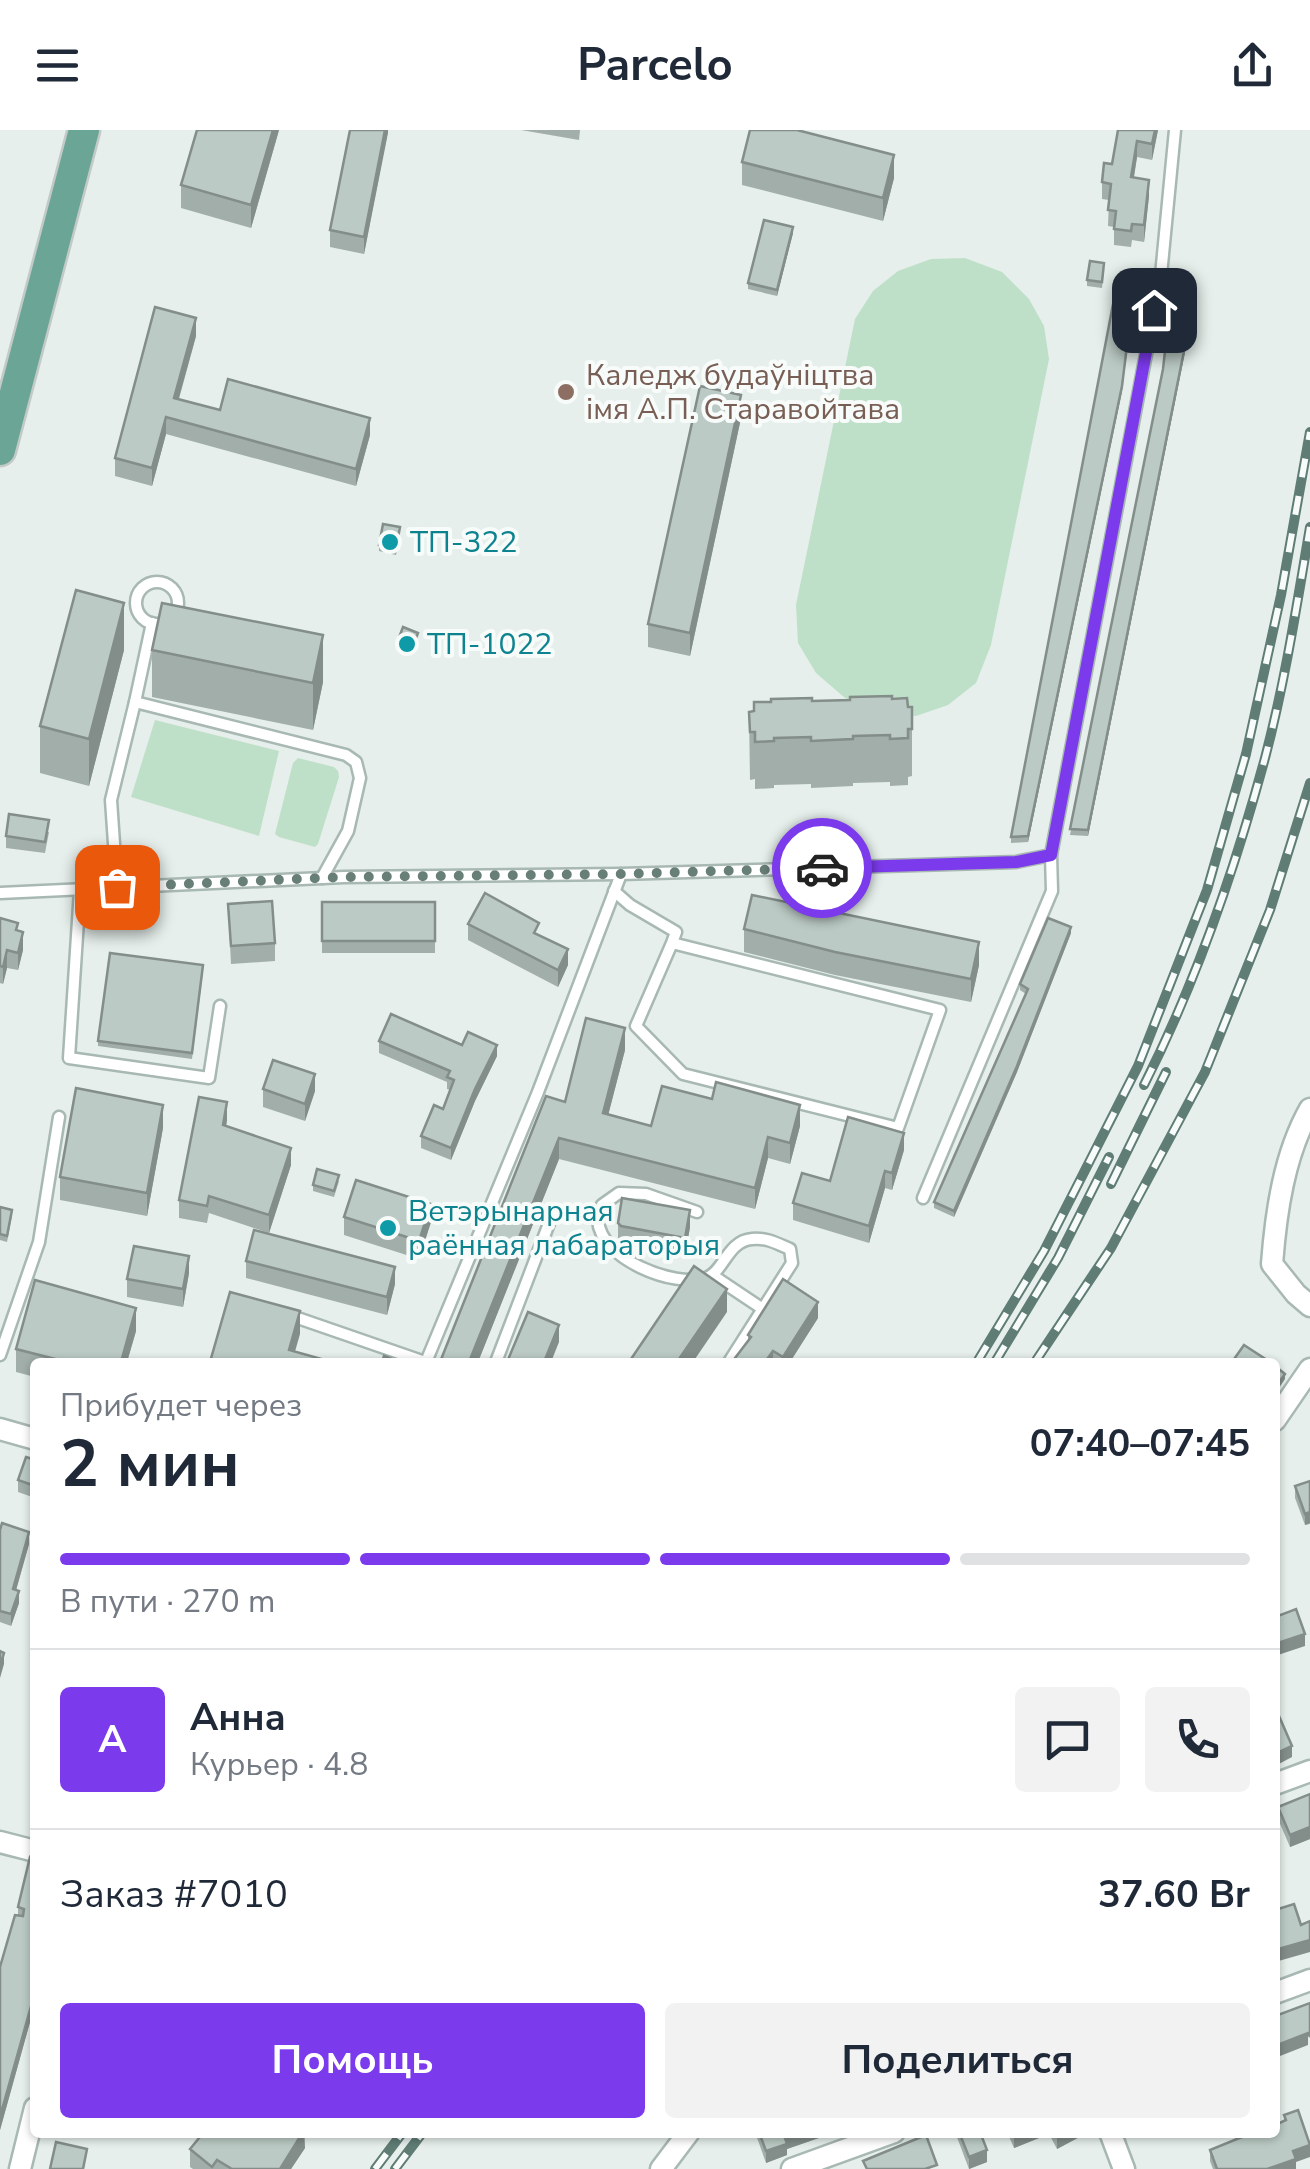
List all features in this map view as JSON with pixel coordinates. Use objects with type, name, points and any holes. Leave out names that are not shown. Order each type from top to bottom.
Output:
[{"type":"main road","points":[[0,450],[8,389],[84,130]]},
{"type":"street","points":[[1310,1109],[1300,1127],[1277,1209],[1272,1264],[1310,1306]]},
{"type":"street","points":[[1280,1413],[1310,1369]]},
{"type":"street","points":[[2,1437],[30,1439]]},
{"type":"street","points":[[1280,1782],[1310,1771]]},
{"type":"street","points":[[0,1842],[30,1850]]},
{"type":"street","points":[[1280,1992],[1310,1980]]},
{"type":"street","points":[[20,2169],[30,2128]]},
{"type":"street","points":[[661,2169],[684,2138]]},
{"type":"street","points":[[792,2169],[877,2138]]},
{"type":"street","points":[[1112,2138],[1124,2169]]},
{"type":"lane","points":[[923,1198],[1052,891],[1051,855],[1161,276],[1175,130]]},
{"type":"lane","points":[[147,584],[168,584],[176,594],[178,607],[165,622],[152,623],[140,615],[136,602],[141,588],[147,584]]},
{"type":"lane","points":[[117,887],[110,800],[152,623]]},
{"type":"lane","points":[[135,702],[341,754],[356,762],[360,778],[348,831],[322,878]]},
{"type":"lane","points":[[0,893],[322,878],[1016,862],[1051,855]]},
{"type":"lane","points":[[428,1358],[538,1092],[620,874]]},
{"type":"lane","points":[[80,890],[69,1058],[209,1078],[220,1006]]},
{"type":"lane","points":[[614,891],[676,932],[636,1026],[683,1074],[898,1128],[940,1010],[672,943]]},
{"type":"lane","points":[[0,1355],[39,1242],[59,1117]]},
{"type":"lane","points":[[697,1212],[646,1194],[619,1192],[602,1205],[598,1222],[607,1244],[620,1257],[681,1280],[712,1275],[728,1252],[748,1238],[766,1239],[790,1249],[792,1263],[732,1358]]},
{"type":"lane","points":[[498,1358],[553,1213]]},
{"type":"lane","points":[[712,1275],[763,1310]]},
{"type":"lane","points":[[285,1314],[414,1358]]},
{"type":"green space","points":[[965,258],[1002,272],[1029,299],[1044,326],[1049,359],[991,645],[976,683],[948,705],[916,716],[878,713],[845,698],[816,673],[798,643],[796,605],[855,319],[873,291],[898,271],[931,259]]},
{"type":"green space","points":[[155,720],[279,751],[259,836],[131,797]]},
{"type":"green space","points":[[298,758],[338,771],[315,847],[275,834],[293,763]]},
{"type":"building","points":[[197,130],[273,130],[251,205],[181,185]]},
{"type":"building","points":[[350,130],[385,130],[364,237],[330,230]]},
{"type":"building","points":[[750,130],[797,130],[894,155],[883,198],[742,162]]},
{"type":"building","points":[[1118,130],[1155,130],[1152,144],[1137,141],[1131,177],[1149,180],[1144,225],[1132,224],[1131,231],[1114,229],[1116,211],[1108,210],[1111,184],[1102,182],[1104,163],[1112,164]]},
{"type":"building","points":[[764,220],[793,227],[777,290],[748,283]]},
{"type":"building","points":[[1090,261],[1104,263],[1102,282],[1087,280]]},
{"type":"building","points":[[1115,294],[1133,297],[1122,386],[1028,836],[1011,837]]},
{"type":"building","points":[[1170,306],[1192,311],[1088,830],[1070,829],[1163,369]]},
{"type":"building","points":[[155,307],[196,318],[174,398],[220,410],[228,379],[370,418],[356,469],[166,417],[152,468],[115,458]]},
{"type":"building","points":[[700,386],[741,395],[690,633],[648,624]]},
{"type":"building","name":"ТП-322","points":[[383,524],[400,527],[396,549],[379,545]]},
{"type":"building","points":[[76,590],[124,603],[89,739],[40,726]]},
{"type":"building","points":[[162,603],[323,635],[313,683],[152,650]]},
{"type":"building","points":[[403,627],[418,633],[412,649],[397,643]]},
{"type":"building","points":[[907,698],[908,707],[912,707],[908,738],[853,736],[811,741],[811,737],[755,742],[755,732],[750,732],[749,712],[754,711],[754,702]]},
{"type":"building","points":[[9,814],[49,820],[45,842],[6,836]]},
{"type":"building","points":[[485,893],[539,923],[534,933],[568,949],[558,970],[468,924]]},
{"type":"building","points":[[752,895],[979,942],[971,979],[744,929]]},
{"type":"building","points":[[272,901],[275,943],[231,946],[228,904]]},
{"type":"building","points":[[322,902],[435,902],[435,941],[322,941]]},
{"type":"building","points":[[0,918],[18,923],[16,930],[23,932],[18,953],[7,950],[3,967],[0,966]]},
{"type":"building","points":[[1048,918],[1071,927],[1017,1066],[954,1211],[934,1202],[1028,989],[1020,984]]},
{"type":"building","points":[[110,953],[203,965],[192,1053],[98,1041]]},
{"type":"building","points":[[391,1014],[462,1045],[468,1032],[497,1045],[451,1148],[421,1136],[434,1105],[443,1109],[454,1080],[447,1077],[450,1071],[379,1041]]},
{"type":"building","points":[[586,1018],[625,1028],[603,1113],[651,1126],[662,1086],[712,1099],[716,1082],[800,1105],[790,1143],[768,1137],[755,1188],[559,1138],[471,1358],[442,1358],[546,1096],[565,1102]]},
{"type":"building","points":[[273,1060],[315,1074],[305,1104],[263,1089]]},
{"type":"building","points":[[76,1088],[163,1105],[147,1193],[60,1177]]},
{"type":"building","points":[[199,1097],[227,1102],[223,1125],[291,1148],[269,1215],[209,1196],[207,1206],[179,1200]]},
{"type":"building","points":[[848,1117],[904,1133],[892,1173],[885,1171],[869,1226],[793,1203],[802,1173],[830,1181]]},
{"type":"building","points":[[317,1169],[339,1175],[334,1191],[313,1185]]},
{"type":"building","points":[[356,1180],[431,1204],[419,1241],[344,1217]]},
{"type":"building","points":[[622,1198],[690,1210],[685,1238],[621,1226],[618,1223]]},
{"type":"building","points":[[0,1207],[12,1210],[7,1236],[0,1234]]},
{"type":"building","points":[[254,1230],[395,1267],[387,1297],[246,1261]]},
{"type":"building","points":[[134,1246],[189,1256],[183,1289],[127,1279]]},
{"type":"building","points":[[694,1266],[727,1289],[680,1358],[632,1358]]},
{"type":"building","points":[[783,1279],[818,1302],[783,1357],[773,1351],[768,1358],[735,1358],[751,1337],[748,1335]]},
{"type":"building","points":[[35,1280],[136,1308],[122,1358],[51,1358],[16,1349]]},
{"type":"building","points":[[230,1292],[300,1311],[289,1350],[318,1358],[211,1358]]},
{"type":"building","points":[[528,1312],[559,1325],[546,1358],[509,1358]]},
{"type":"building","points":[[1244,1345],[1264,1358],[1235,1358]]},
{"type":"building","points":[[26,1457],[30,1458],[30,1484],[18,1480]]},
{"type":"building","points":[[1310,1481],[1310,1512],[1305,1514],[1295,1486]]},
{"type":"building","points":[[2,1523],[29,1532],[13,1589],[19,1591],[11,1614],[0,1611]]},
{"type":"building","points":[[1296,1609],[1305,1634],[1280,1642],[1280,1615]]},
{"type":"building","points":[[1280,1718],[1292,1746],[1280,1752]]},
{"type":"building","points":[[1310,1794],[1310,1827],[1290,1835],[1280,1806]]},
{"type":"building","points":[[30,1857],[30,2010],[0,2117],[0,1967],[15,1915],[23,1916],[24,1909],[18,1907]]},
{"type":"building","points":[[1294,1904],[1301,1925],[1310,1921],[1310,1940],[1280,1949],[1280,1908]]},
{"type":"building","points":[[1310,2003],[1310,2037],[1308,2033],[1280,2044],[1280,2014]]},
{"type":"building","points":[[1298,2110],[1310,2145],[1293,2151],[1296,2159],[1267,2169],[1217,2169],[1210,2150],[1239,2138],[1280,2138],[1284,2115]]},
{"type":"building","points":[[199,2138],[299,2138],[280,2169],[232,2169],[217,2160],[212,2167],[190,2149]]},
{"type":"building","points":[[761,2138],[785,2138],[787,2144],[766,2151]]},
{"type":"building","points":[[927,2138],[937,2165],[925,2169],[867,2169],[863,2161]]},
{"type":"building","points":[[961,2138],[982,2138],[987,2150],[969,2157]]},
{"type":"building","points":[[56,2142],[87,2149],[83,2169],[50,2169]]},
{"type":"railway","points":[[979,1358],[1044,1251],[1138,1066],[1207,890],[1246,754],[1281,595],[1310,432]]},
{"type":"railway","points":[[1144,1085],[1197,966],[1253,800],[1279,701],[1310,527]]},
{"type":"railway","points":[[1038,1358],[1111,1248],[1205,1072],[1270,910],[1310,783]]},
{"type":"railway","points":[[1111,1184],[1166,1072]]},
{"type":"railway","points":[[997,1358],[1058,1258],[1109,1157]]},
{"type":"railway","points":[[375,2169],[398,2138]]},
{"type":"railway","points":[[395,2169],[418,2138]]},
{"type":"way so far","points":[[117,887],[344,877],[822,868]]},
{"type":"place","name":"Каледж будаўніцтва імя А.П. Старавойтава","points":[[566,392]]},
{"type":"place","name":"ТП-322","points":[[390,542]]},
{"type":"place","name":"ТП-1022","points":[[407,644]]},
{"type":"place","name":"Ветэрынарная раённая лабараторыя","points":[[388,1228]]},
{"type":"route","points":[[822,868],[1016,862],[1051,855],[1154,310]]}]
